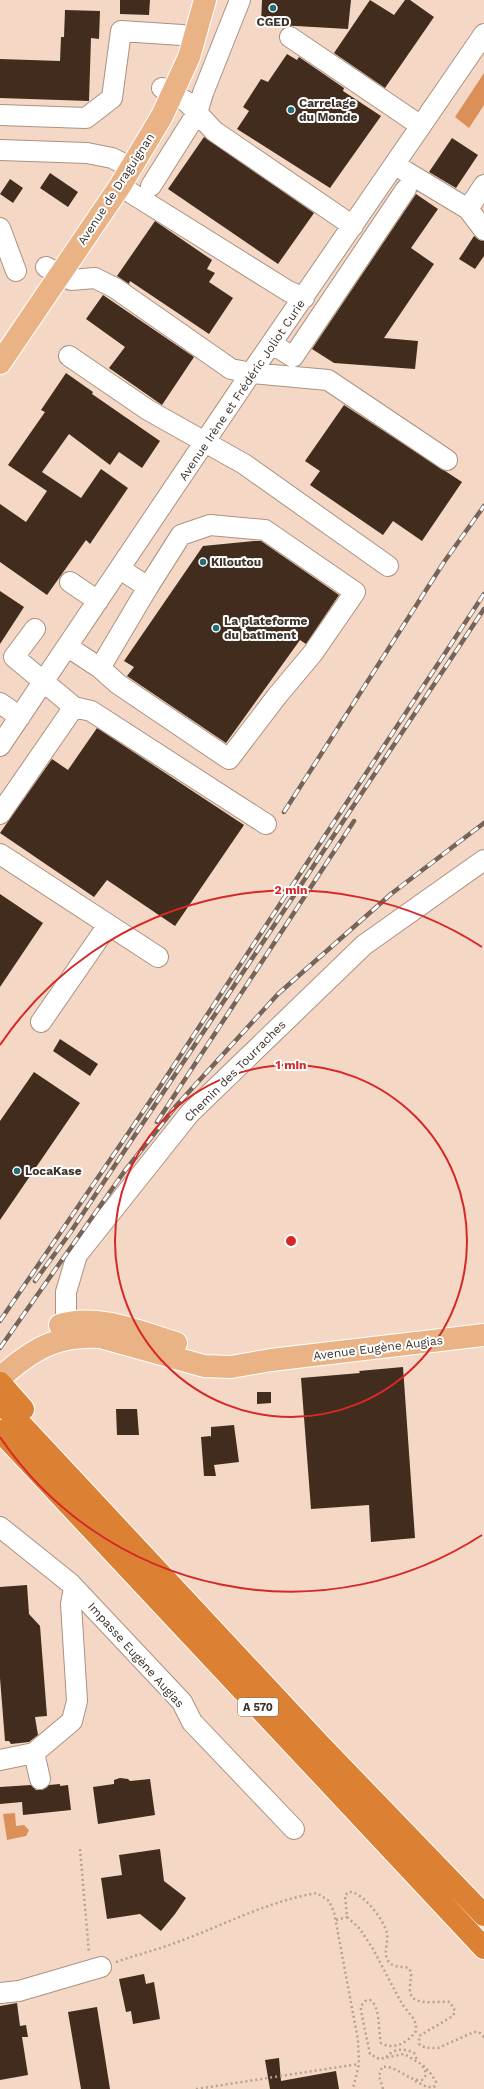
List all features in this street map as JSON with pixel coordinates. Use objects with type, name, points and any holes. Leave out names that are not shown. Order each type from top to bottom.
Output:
[{"type":"highway","points":[[2,1379],[6,1423]]},
{"type":"highway","name":"A 570","points":[[6,1423],[31,1467],[484,1948]]},
{"type":"highway","name":"A 570","points":[[6,1423],[91,1487],[100,1509],[316,1740],[484,1915]]},
{"type":"main road","name":"Avenue de Draguignan","points":[[188,37],[192,0]]},
{"type":"main road","name":"Avenue de Draguignan","points":[[0,363],[53,271],[125,165],[167,91],[188,37],[205,0]]},
{"type":"main road","name":"Avenue de Draguignan","points":[[0,337],[120,186],[125,165]]},
{"type":"main road","name":"Avenue Eugène Augias","points":[[2,1379],[16,1355],[29,1342],[47,1329],[65,1331],[94,1321],[113,1324],[207,1353],[272,1360],[484,1335]]},
{"type":"street","points":[[151,186],[197,113],[203,93],[240,0]]},
{"type":"street","points":[[0,115],[86,118],[112,98],[121,31],[188,37]]},
{"type":"street","name":"Avenue Irène et Frédéric Joliot Curie","points":[[0,746],[251,373],[484,34]]},
{"type":"street","points":[[290,37],[421,126]]},
{"type":"street","points":[[167,91],[187,102],[214,131],[353,226]]},
{"type":"street","points":[[0,150],[87,152],[102,155],[125,165]]},
{"type":"street","points":[[395,165],[468,209],[484,230]]},
{"type":"street","points":[[120,186],[288,291],[304,298]]},
{"type":"street","points":[[468,209],[484,186]]},
{"type":"street","points":[[272,344],[292,357],[406,189]]},
{"type":"street","points":[[0,228],[16,271]]},
{"type":"street","points":[[53,271],[71,280],[95,278],[115,288],[231,369],[251,373],[328,380],[447,460]]},
{"type":"street","points":[[69,356],[148,410],[244,464],[388,566]]},
{"type":"street","points":[[68,647],[100,668],[118,684],[229,759],[277,696],[313,653],[355,592],[265,530],[210,525],[181,535],[100,668]]},
{"type":"street","points":[[120,569],[148,587]]},
{"type":"street","points":[[70,582],[98,601]]},
{"type":"street","points":[[35,629],[7,655],[44,681],[74,707],[91,711],[266,824]]},
{"type":"street","points":[[0,704],[20,716]]},
{"type":"street","points":[[0,814],[74,707]]},
{"type":"street","points":[[0,854],[158,957]]},
{"type":"street","name":"Chemin des Tourraches","points":[[65,1331],[66,1292],[77,1255],[190,1113],[364,945],[484,860]]},
{"type":"street","points":[[41,1022],[108,925]]},
{"type":"street","name":"Impasse Eugène Augias","points":[[0,1527],[74,1588],[182,1702],[192,1722],[294,1829]]},
{"type":"street","points":[[0,1760],[34,1753],[72,1720],[77,1702],[71,1604],[74,1588]]},
{"type":"street","points":[[34,1753],[40,1779]]},
{"type":"street","points":[[0,1993],[19,1991],[95,1969]]},
{"type":"path","points":[[80,1849],[89,1957],[95,1969],[174,1943],[301,1895],[317,1893],[329,1901],[336,1920],[358,2040],[359,2064],[353,2089]]},
{"type":"path","points":[[383,2089],[379,2076],[382,2067],[388,2066],[427,2087],[434,2087],[436,2082],[427,2068],[404,2054],[379,2059],[370,2054],[361,2006],[365,2001],[370,2000],[373,2002],[377,2011],[381,2043],[386,2046],[393,2046],[407,2041],[416,2031],[416,2024],[402,2004],[360,1929],[346,1918],[345,1894],[353,1891],[358,1894],[380,1917],[387,1934],[386,1953],[388,1962],[394,1966],[409,1968],[412,1974],[410,1992],[415,2000],[421,2003],[442,2001],[450,2002],[453,2006],[455,2011],[453,2016],[419,2036],[419,2044],[424,2048],[438,2048],[474,2032],[479,2032],[484,2037]]},
{"type":"path","points":[[336,1920],[346,1918]]},
{"type":"path","points":[[385,2058],[389,2054],[402,2049],[414,2053],[417,2061]]},
{"type":"path","points":[[196,2089],[359,2064]]},
{"type":"path","points":[[415,2080],[422,2080],[426,2075],[421,2064]]},
{"type":"shaded area","points":[[484,73],[484,105],[469,128],[455,117]]},
{"type":"shaded area","points":[[15,1813],[16,1826],[24,1825],[29,1830],[26,1836],[7,1840],[3,1814]]},
{"type":"building","points":[[120,0],[150,0],[149,15],[120,14]]},
{"type":"building","points":[[262,0],[351,0],[348,29],[261,24]]},
{"type":"building","points":[[370,0],[394,15],[405,0],[410,0],[434,17],[385,88],[334,53]]},
{"type":"building","points":[[65,10],[100,11],[99,39],[91,38],[89,101],[0,98],[0,59],[60,61],[61,37],[64,37]]},
{"type":"building","points":[[287,54],[297,60],[299,57],[344,88],[343,91],[381,116],[330,188],[237,129],[249,111],[243,107],[261,79],[268,82]]},
{"type":"building","points":[[204,137],[314,213],[278,264],[168,189]]},
{"type":"building","points":[[452,138],[478,155],[456,188],[429,172]]},
{"type":"building","points":[[50,173],[78,192],[68,207],[40,188]]},
{"type":"building","points":[[10,179],[23,188],[13,203],[0,194]]},
{"type":"building","points":[[416,194],[438,209],[411,248],[434,264],[384,338],[418,341],[415,369],[334,363],[312,349]]},
{"type":"building","points":[[155,221],[212,260],[207,269],[215,273],[209,282],[233,298],[209,334],[130,281],[129,284],[117,276]]},
{"type":"building","points":[[474,236],[479,240],[484,241],[484,256],[475,269],[459,259]]},
{"type":"building","points":[[103,295],[194,357],[162,405],[109,368],[125,347],[86,319]]},
{"type":"building","points":[[66,373],[93,392],[92,394],[160,441],[142,468],[119,452],[110,465],[69,434],[42,472],[81,498],[101,469],[128,488],[90,544],[86,540],[47,595],[0,562],[0,504],[26,522],[47,491],[8,465],[45,412],[41,410]]},
{"type":"building","points":[[344,405],[462,482],[422,541],[393,521],[383,535],[310,485],[320,471],[305,461]]},
{"type":"building","points":[[261,541],[339,595],[306,644],[300,640],[226,743],[127,676],[134,667],[124,661],[203,546]]},
{"type":"building","points":[[0,591],[24,607],[0,644]]},
{"type":"building","points":[[97,728],[244,825],[175,926],[107,880],[94,897],[0,833],[52,759],[68,770]]},
{"type":"building","points":[[0,894],[43,923],[0,987]]},
{"type":"building","points":[[60,1039],[98,1064],[90,1076],[53,1051]]},
{"type":"building","name":"LocaKase","points":[[34,1072],[80,1103],[0,1220],[0,1121]]},
{"type":"building","points":[[403,1367],[415,1538],[371,1542],[369,1505],[311,1509],[301,1378],[360,1373],[359,1371]]},
{"type":"building","points":[[257,1392],[271,1392],[271,1403],[257,1404]]},
{"type":"building","points":[[116,1409],[137,1409],[139,1435],[117,1435]]},
{"type":"building","points":[[234,1425],[239,1462],[214,1465],[216,1476],[204,1476],[201,1437],[211,1437],[211,1427]]},
{"type":"building","points":[[27,1585],[29,1614],[40,1626],[47,1716],[35,1717],[38,1735],[29,1742],[11,1744],[9,1741],[5,1741],[0,1678],[0,1587]]},
{"type":"building","points":[[120,1778],[128,1779],[130,1781],[150,1779],[155,1815],[98,1824],[93,1787],[114,1784],[114,1780]]},
{"type":"building","points":[[60,1784],[60,1786],[68,1785],[71,1810],[23,1815],[22,1802],[0,1804],[0,1787],[31,1785],[36,1790],[42,1790],[49,1785]]},
{"type":"building","points":[[160,1849],[164,1881],[186,1898],[175,1914],[161,1931],[140,1914],[107,1919],[101,1878],[122,1875],[119,1855]]},
{"type":"building","points":[[144,1974],[146,1984],[154,1982],[160,2019],[133,2024],[131,2011],[126,2012],[119,1979]]},
{"type":"building","points":[[17,2003],[20,2026],[26,2025],[28,2037],[22,2037],[28,2075],[0,2080],[0,2006]]},
{"type":"building","points":[[97,2007],[110,2089],[81,2089],[68,2012]]},
{"type":"building","points":[[279,2058],[281,2081],[336,2071],[339,2089],[270,2089],[265,2060]]},
{"type":"railway","points":[[284,812],[444,562],[484,506]]},
{"type":"railway","points":[[0,1321],[155,1094],[484,594]]},
{"type":"railway","points":[[35,1281],[70,1233],[484,609]]},
{"type":"railway","points":[[157,1122],[354,821]]},
{"type":"railway","points":[[0,1348],[124,1172],[176,1106],[278,994],[391,894],[484,823]]},
{"type":"place","name":"CGED","points":[[273,8]]},
{"type":"place","name":"Carrelage du Monde","points":[[291,110]]},
{"type":"place","name":"Kiloutou","points":[[203,562]]},
{"type":"place","name":"La plateforme du batiment","points":[[216,628]]},
{"type":"place","name":"LocaKase","points":[[17,1171]]}]
